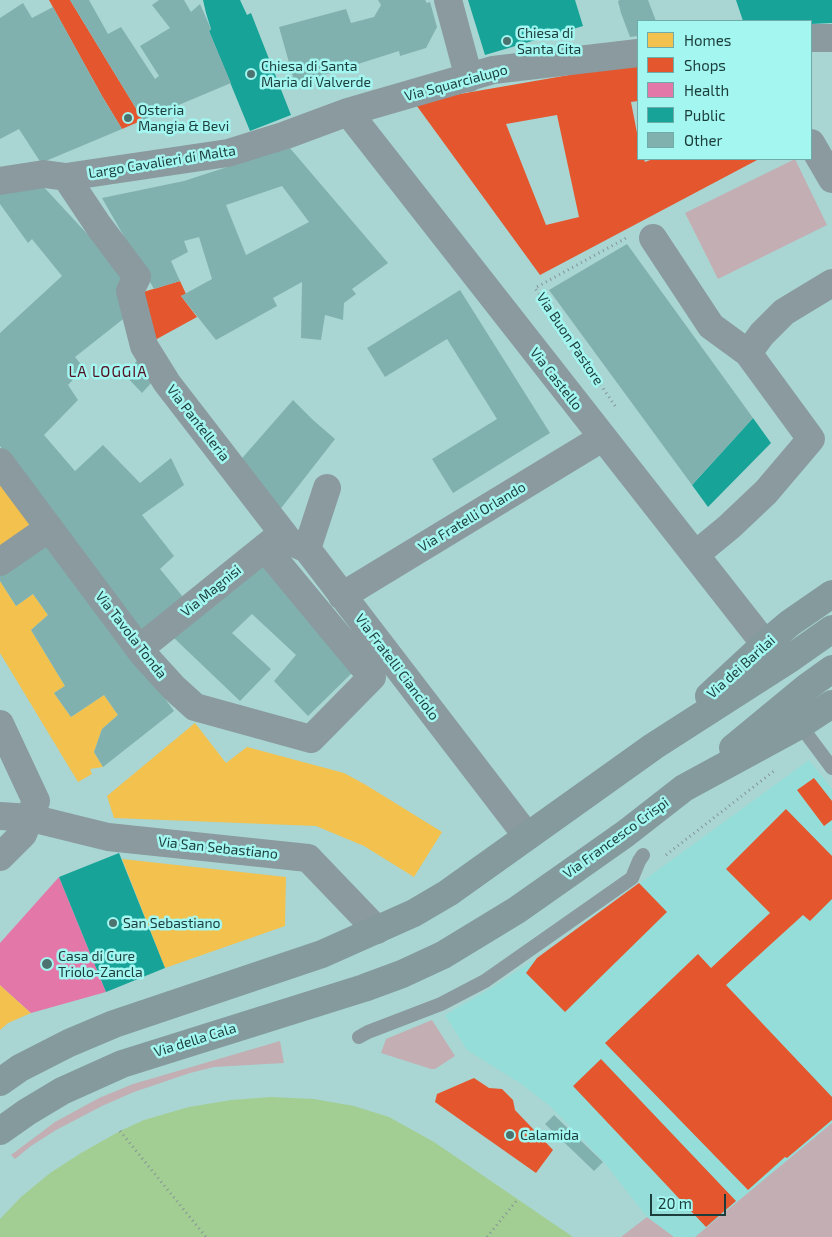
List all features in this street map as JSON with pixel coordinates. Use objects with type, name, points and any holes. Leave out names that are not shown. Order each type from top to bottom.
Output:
[{"type":"main road","name":"Via dei Barilai","points":[[654,746],[790,623],[832,594]]},
{"type":"main road","points":[[0,1082],[20,1068],[68,1043],[114,1024],[322,954],[414,913],[448,893],[654,746],[788,660],[832,629]]},
{"type":"main road","points":[[684,788],[807,687],[832,669]]},
{"type":"main road","name":"Via Francesco Crispi","points":[[402,974],[443,955],[510,914],[617,839],[684,788],[800,725],[832,704]]},
{"type":"main road","name":"Via della Cala","points":[[0,1131],[62,1091],[122,1064],[364,988],[402,974]]},
{"type":"street","points":[[448,0],[469,78]]},
{"type":"street","points":[[812,38],[832,38]]},
{"type":"street","name":"Via Squarcialupo","points":[[279,137],[348,112],[493,70],[637,53]]},
{"type":"street","name":"Via Castello","points":[[348,112],[602,438],[766,644]]},
{"type":"street","name":"Largo Cavalieri di Malta","points":[[0,181],[55,176],[228,153],[279,137]]},
{"type":"street","points":[[812,145],[832,180]]},
{"type":"street","name":"Via Pantelleria","points":[[55,176],[98,225],[137,278],[130,291],[144,346],[167,383],[274,540],[289,541],[307,549]]},
{"type":"street","points":[[653,238],[711,326],[748,353],[811,439],[766,492],[729,527],[695,555]]},
{"type":"street","points":[[748,353],[762,334],[784,312],[832,283]]},
{"type":"street","name":"Via Fratelli Orlando","points":[[342,596],[602,438]]},
{"type":"street","name":"Via Tavola Tonda","points":[[0,462],[139,649],[174,688],[195,706],[311,740],[372,677],[274,540]]},
{"type":"street","points":[[307,549],[327,488]]},
{"type":"street","points":[[0,562],[49,528]]},
{"type":"street","name":"Via Magnisi","points":[[139,649],[274,540]]},
{"type":"street","name":"Via Fratelli Cianciolo","points":[[307,549],[527,836]]},
{"type":"street","points":[[0,724],[36,801],[31,818],[23,834],[0,857]]},
{"type":"street","name":"Via San Sebastiano","points":[[0,816],[31,818],[108,837],[308,858],[377,930]]},
{"type":"lane","points":[[800,725],[832,768]]},
{"type":"lane","points":[[359,1036],[441,1004],[485,981],[632,878],[639,861],[644,855]]},
{"type":"path","name":"Via Buon Pastore","points":[[602,438],[623,423],[623,420],[535,288],[631,236],[638,235],[653,238]]},
{"type":"path","points":[[666,855],[779,768]]},
{"type":"path","points":[[120,1131],[206,1237]]},
{"type":"path","points":[[487,1237],[518,1199]]},
{"type":"shaded area","points":[[795,160],[827,225],[718,279],[685,213]]},
{"type":"shaded area","points":[[809,760],[832,789],[832,829],[830,831],[832,833],[832,1123],[695,1237],[674,1237],[647,1217],[603,1161],[551,1107],[520,1083],[467,1050],[445,1015],[537,958]]},
{"type":"shaded area","points":[[432,1020],[455,1056],[435,1069],[381,1053],[386,1039]]},
{"type":"shaded area","points":[[280,1041],[284,1063],[214,1067],[190,1073],[134,1092],[102,1106],[56,1130],[15,1159],[11,1155],[55,1122],[99,1098],[133,1084]]},
{"type":"shaded area","points":[[271,1097],[314,1099],[354,1106],[389,1117],[434,1142],[573,1237],[0,1237],[0,1219],[21,1197],[50,1173],[120,1131],[144,1120],[189,1107],[231,1100]]},
{"type":"shaded area","points":[[832,1123],[832,1237],[695,1237]]},
{"type":"shaded area","points":[[647,1217],[674,1237],[621,1237]]},
{"type":"building: Homes","points":[[0,475],[35,521],[0,547]]},
{"type":"building: Homes","points":[[0,581],[16,606],[33,594],[48,615],[31,630],[65,686],[54,693],[71,717],[104,695],[118,715],[102,729],[94,752],[103,767],[90,769],[92,774],[78,782],[0,653]]},
{"type":"building: Homes","points":[[195,723],[226,763],[247,747],[344,773],[442,832],[414,877],[364,846],[316,826],[114,818],[107,796]]},
{"type":"building: Homes","points":[[122,859],[286,877],[285,926],[165,968]]},
{"type":"building: Homes","points":[[0,985],[31,1013],[8,1023],[0,1030]]},
{"type":"building: Shops","points":[[49,0],[70,0],[143,120],[122,129]]},
{"type":"building: Shops","points":[[637,63],[637,101],[631,102],[637,133],[637,160],[644,160],[645,162],[650,160],[757,160],[540,275],[414,102]],"holes":[[[557,115],[579,217],[546,225],[506,124]]]},
{"type":"building: Shops","points":[[180,281],[186,294],[181,296],[197,317],[155,340],[143,292]]},
{"type":"building: Shops","points":[[814,778],[832,801],[832,820],[824,826],[797,790]]},
{"type":"building: Shops","points":[[786,809],[832,856],[832,899],[810,921],[803,915],[726,985],[832,1097],[832,1120],[787,1158],[785,1157],[748,1190],[605,1043],[698,954],[711,968],[770,913],[726,869]]},
{"type":"building: Shops","points":[[639,883],[667,912],[565,1012],[526,973],[537,958]]},
{"type":"building: Shops","points":[[601,1059],[736,1201],[706,1227],[573,1086]]},
{"type":"building: Shops","name":"Calamida","points":[[474,1078],[489,1088],[502,1089],[513,1100],[515,1110],[553,1150],[536,1173],[435,1102],[437,1094]]},
{"type":"building: Health","name":"Casa di Cure Triolo-Zancla","points":[[59,877],[106,992],[31,1013],[0,985],[0,943]]},
{"type":"building: Public","name":"Chiesa di Santa Maria di Valverde","points":[[203,0],[240,0],[247,15],[251,13],[291,115],[250,131],[209,31],[211,29]]},
{"type":"building: Public","name":"Chiesa di Santa Cita","points":[[468,0],[575,0],[583,26],[485,55]]},
{"type":"building: Public","points":[[736,0],[832,0],[832,23],[812,24],[812,20],[743,20]]},
{"type":"building: Public","points":[[753,418],[771,443],[708,507],[692,485]]},
{"type":"building: Public","name":"San Sebastiano","points":[[119,853],[165,968],[106,992],[59,877]]},
{"type":"building: Other","points":[[70,0],[89,0],[108,34],[121,27],[155,79],[159,76],[140,46],[170,28],[152,5],[159,0],[184,0],[191,12],[200,4],[231,83],[143,120]]},
{"type":"building: Other","points":[[378,0],[425,0],[427,3],[430,2],[437,27],[426,48],[400,56],[399,51],[295,84],[279,27],[346,9],[351,23],[374,17],[381,5]]},
{"type":"building: Other","points":[[648,0],[656,20],[637,20],[637,36],[630,37],[618,1]]},
{"type":"building: Other","points":[[23,3],[32,18],[53,7],[122,129],[41,163],[19,129],[0,139],[0,18]]},
{"type":"building: Other","points":[[289,147],[388,263],[352,289],[356,294],[344,303],[343,320],[325,315],[321,340],[301,338],[302,282],[273,298],[277,306],[216,340],[181,296],[212,279],[199,237],[184,241],[188,252],[171,261],[180,281],[154,289],[102,198],[184,181]],"holes":[[[282,186],[309,222],[246,255],[226,205]]]},
{"type":"building: Other","points":[[41,184],[127,277],[127,316],[75,357],[84,368],[68,385],[78,400],[44,435],[75,471],[103,445],[140,483],[171,458],[184,485],[142,515],[174,556],[160,569],[188,603],[144,639],[0,446],[0,333],[62,276],[32,239],[28,243],[0,204],[0,189]]},
{"type":"building: Other","points":[[627,244],[753,418],[692,485],[549,290]]},
{"type":"building: Other","points":[[460,290],[550,433],[453,493],[432,459],[497,419],[447,339],[385,377],[367,348]]},
{"type":"building: Other","points":[[139,358],[154,380],[142,393],[125,375]]},
{"type":"building: Other","points":[[293,400],[335,439],[275,516],[237,464]]},
{"type":"building: Other","points":[[46,541],[112,625],[174,711],[103,767],[94,752],[102,729],[118,715],[104,695],[71,717],[54,693],[65,686],[31,630],[48,615],[33,594],[16,606],[0,581],[0,575]]},
{"type":"building: Other","points":[[259,558],[356,669],[308,716],[274,681],[296,655],[252,614],[232,633],[271,669],[240,701],[174,638]]},
{"type":"building: Other","points":[[554,1115],[603,1162],[594,1171],[545,1124]]},
{"type":"place","name":"Chiesa di Santa Cita","points":[[507,41]]},
{"type":"place","name":"Chiesa di Santa Maria di Valverde","points":[[251,74]]},
{"type":"place","name":"Osteria Mangia & Bevi","points":[[128,118]]},
{"type":"place","name":"San Sebastiano","points":[[113,923]]},
{"type":"place","name":"Casa di Cure Triolo-Zancla","points":[[47,964]]},
{"type":"place","name":"Calamida","points":[[510,1135]]},
{"type":"district","name":"LA LOGGIA","points":[[108,372]]}]
